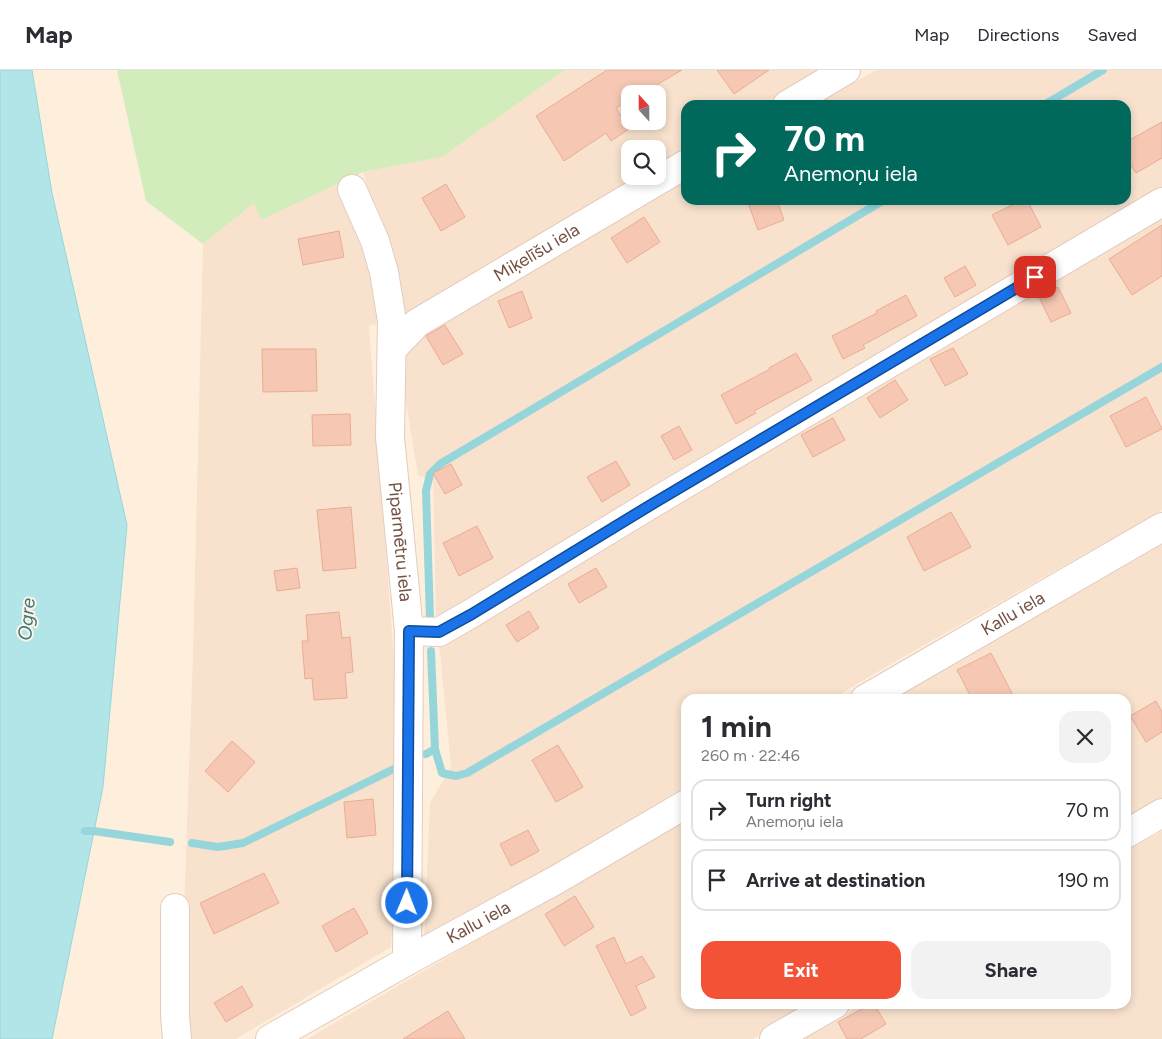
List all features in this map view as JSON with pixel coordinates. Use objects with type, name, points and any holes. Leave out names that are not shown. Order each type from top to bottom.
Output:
[{"type":"street","points":[[795,100],[846,70]]},
{"type":"street","name":"Miķelīšu iela","points":[[392,348],[417,323],[681,167]]},
{"type":"street","name":"Piparmētru iela","points":[[352,188],[375,241],[384,272],[392,321],[390,437],[409,631],[407,961]]},
{"type":"street","points":[[409,631],[439,632],[472,614],[679,488],[1162,202]]},
{"type":"street","name":"Kallu iela","points":[[874,694],[1162,527]]},
{"type":"street","name":"Kallu iela","points":[[270,1039],[407,961],[556,880],[681,807]]},
{"type":"street","points":[[1131,831],[1162,813]]},
{"type":"street","points":[[175,908],[175,1016],[177,1039]]},
{"type":"street","points":[[774,1039],[826,1009]]},
{"type":"shaded area","points":[[565,70],[820,70],[769,100],[681,100],[681,152],[666,161],[666,140],[621,140],[621,185],[626,185],[407,315],[363,172],[442,157]]},
{"type":"shaded area","points":[[876,70],[1162,70],[1162,192],[436,620],[433,480],[418,475],[397,349],[681,184],[681,205],[1131,205],[1131,100],[825,100]]},
{"type":"shaded area","points":[[337,184],[367,246],[377,324],[369,326],[401,752],[391,947],[236,1039],[187,1039],[184,911],[193,653],[203,244],[254,203],[261,220]]},
{"type":"shaded area","points":[[1162,216],[1162,510],[840,694],[681,694],[681,789],[424,941],[430,803],[451,767],[439,642]]},
{"type":"shaded area","points":[[1162,540],[1162,802],[1131,820],[1131,694],[899,694]]},
{"type":"shaded area","points":[[681,821],[681,1009],[805,1009],[753,1039],[307,1039]]},
{"type":"shaded area","points":[[1162,831],[1162,1039],[803,1039],[855,1009],[1131,1009],[1131,849]]},
{"type":"green space","points":[[117,70],[565,70],[442,157],[363,172],[261,220],[254,203],[203,244],[146,201]]},
{"type":"water","name":"Ogre","points":[[0,70],[32,70],[52,193],[127,525],[103,787],[52,1039],[0,1039]]},
{"type":"building","points":[[607,70],[682,70],[656,85],[621,85],[621,105],[616,108],[621,116],[621,130],[628,130],[611,141],[606,133],[564,161],[536,116]]},
{"type":"building","points":[[717,70],[769,70],[734,94]]},
{"type":"building","points":[[1162,122],[1162,158],[1136,173],[1131,165],[1131,139]]},
{"type":"building","points":[[446,184],[465,217],[441,231],[422,198]]},
{"type":"building","points":[[749,205],[779,205],[784,220],[758,230]]},
{"type":"building","points":[[1012,205],[1030,205],[1041,227],[1008,245],[992,215]]},
{"type":"building","points":[[644,217],[660,242],[627,263],[611,238]]},
{"type":"building","points":[[1162,225],[1162,276],[1132,295],[1109,259]]},
{"type":"building","points":[[339,231],[344,257],[303,265],[298,239]]},
{"type":"building","points":[[965,266],[976,285],[955,297],[944,278]]},
{"type":"building","points":[[1058,287],[1071,313],[1051,322],[1039,297]]},
{"type":"building","points":[[522,291],[532,318],[509,328],[498,301]]},
{"type":"building","points":[[906,295],[917,316],[863,345],[865,348],[843,359],[832,336],[877,313],[876,311]]},
{"type":"building","points":[[445,325],[463,354],[443,365],[426,336]]},
{"type":"building","points":[[953,348],[968,374],[945,386],[930,359]]},
{"type":"building","points":[[262,349],[316,349],[317,391],[263,392]]},
{"type":"building","points":[[796,353],[812,380],[754,411],[756,413],[736,424],[721,395]]},
{"type":"building","points":[[895,380],[908,400],[880,418],[867,398]]},
{"type":"building","points":[[1146,397],[1162,429],[1126,447],[1110,416]]},
{"type":"building","points":[[350,414],[351,445],[313,446],[312,415]]},
{"type":"building","points":[[833,418],[845,440],[813,457],[801,435]]},
{"type":"building","points":[[679,426],[692,450],[674,460],[661,436]]},
{"type":"building","points":[[616,461],[630,485],[602,502],[587,477]]},
{"type":"building","points":[[451,464],[462,485],[445,494],[433,473]]},
{"type":"building","points":[[351,507],[356,568],[323,571],[317,510]]},
{"type":"building","points":[[951,512],[971,547],[924,571],[907,537]]},
{"type":"building","points":[[477,526],[493,558],[459,576],[443,543]]},
{"type":"building","points":[[297,568],[300,588],[277,591],[274,571]]},
{"type":"building","points":[[596,568],[607,587],[579,603],[568,584]]},
{"type":"building","points":[[529,611],[539,628],[517,642],[506,625]]},
{"type":"building","points":[[339,612],[342,638],[350,637],[353,672],[345,673],[347,698],[314,700],[312,678],[305,679],[302,641],[308,641],[306,615]]},
{"type":"building","points":[[991,653],[1012,694],[969,694],[957,670]]},
{"type":"building","points":[[1156,701],[1162,712],[1162,732],[1146,742],[1131,715]]},
{"type":"building","points":[[232,741],[255,762],[228,792],[205,771]]},
{"type":"building","points":[[558,745],[583,787],[556,802],[532,760]]},
{"type":"building","points":[[373,799],[376,835],[347,838],[344,802]]},
{"type":"building","points":[[528,830],[539,851],[511,866],[500,844]]},
{"type":"building","points":[[264,873],[279,903],[214,934],[200,903]]},
{"type":"building","points":[[575,896],[594,927],[564,946],[545,914]]},
{"type":"building","points":[[354,908],[368,933],[336,952],[322,926]]},
{"type":"building","points":[[614,937],[626,964],[642,956],[655,977],[636,986],[646,1008],[631,1016],[596,946]]},
{"type":"building","points":[[242,986],[253,1006],[226,1022],[214,1003]]},
{"type":"building","points":[[862,1009],[877,1009],[886,1024],[861,1039],[847,1039],[838,1022]]},
{"type":"building","points":[[448,1011],[465,1039],[403,1039]]},
{"type":"waterway","points":[[1052,100],[1103,70]]},
{"type":"waterway","points":[[430,619],[426,491],[430,474],[440,464],[876,205]]},
{"type":"waterway","points":[[431,651],[435,749],[442,773],[456,776],[467,773],[1162,367]]},
{"type":"waterway","points":[[426,754],[435,749]]},
{"type":"waterway","points":[[192,843],[218,847],[243,843],[402,765]]},
{"type":"waterway","points":[[85,831],[170,842]]},
{"type":"route","points":[[407,903],[409,631],[439,632],[472,614],[654,503],[1035,277]]}]
